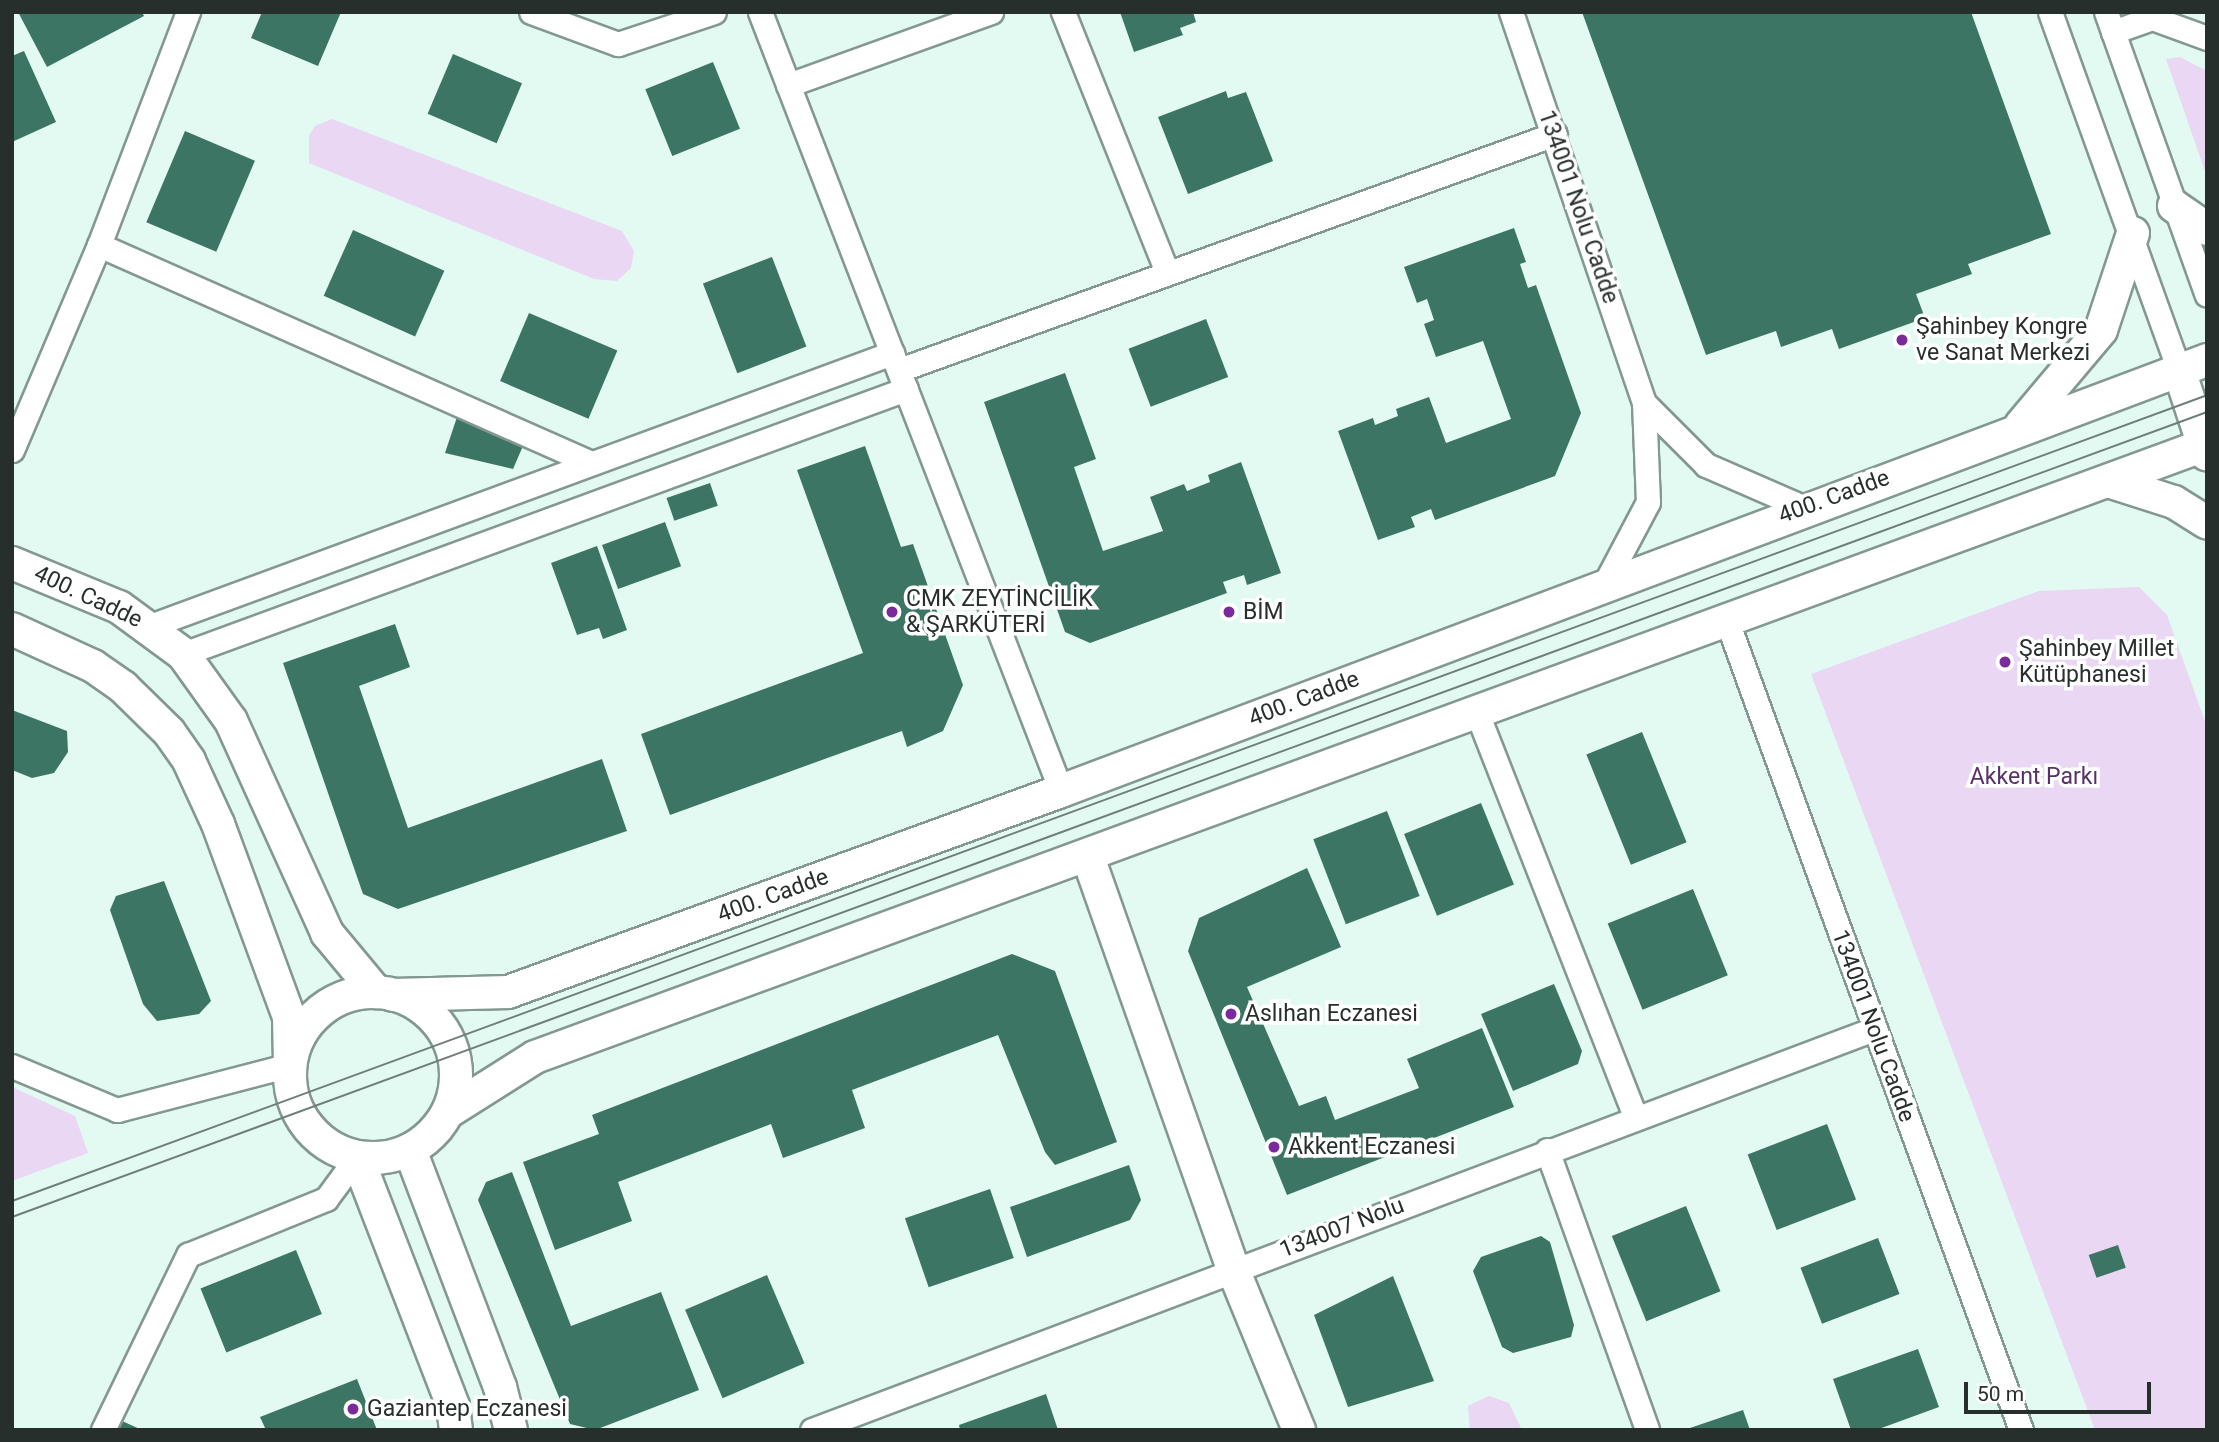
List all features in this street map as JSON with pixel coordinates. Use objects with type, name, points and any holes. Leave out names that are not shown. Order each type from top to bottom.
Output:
[{"type":"main road","points":[[2174,206],[2207,229]]},
{"type":"main road","points":[[2015,430],[2062,381],[2101,330],[2133,233]]},
{"type":"main road","points":[[12,629],[93,666],[123,687],[169,732],[204,788],[289,1017],[291,1090],[298,1112],[313,1133],[333,1149],[357,1157],[384,1158],[411,1150],[423,1142],[448,1112],[535,1057],[1088,857],[2108,481],[2206,448],[2193,365]]},
{"type":"main road","name":"400. Cadde","points":[[12,562],[119,607],[150,626],[183,654],[231,721],[317,915],[384,993],[509,992],[1061,791],[1805,508],[2193,365]]},
{"type":"main road","points":[[2108,481],[2174,502],[2207,523]]},
{"type":"main road","points":[[1088,857],[1233,1269],[1299,1430]]},
{"type":"main road","points":[[290,1065],[297,1041],[310,1021],[351,995],[384,993],[416,1004],[435,1020],[449,1041],[456,1088],[448,1112]]},
{"type":"main road","points":[[411,1150],[500,1387],[511,1430]]},
{"type":"main road","points":[[357,1157],[453,1406],[456,1430]]},
{"type":"street","points":[[12,450],[99,245],[188,12]]},
{"type":"street","points":[[531,12],[618,44],[714,12]]},
{"type":"street","points":[[760,12],[1061,791]]},
{"type":"street","points":[[788,85],[991,12]]},
{"type":"street","points":[[1063,12],[1167,272]]},
{"type":"street","name":"134001 Nolu Cadde","points":[[1511,12],[1555,134],[1644,402],[1648,502],[1604,585]]},
{"type":"street","points":[[2050,12],[2133,233],[2193,365]]},
{"type":"street","points":[[2207,38],[2152,18],[2110,22],[2207,295]]},
{"type":"street","points":[[183,654],[899,371],[1555,134]]},
{"type":"street","points":[[99,245],[589,462]]},
{"type":"street","points":[[150,626],[589,462],[899,371]]},
{"type":"street","name":"134001 Nolu Cadde","points":[[1644,402],[1706,465],[1805,508]]},
{"type":"street","name":"134001 Nolu Cadde","points":[[1727,621],[2021,1430]]},
{"type":"street","points":[[1477,713],[1635,1117]]},
{"type":"street","name":"134007 Nolu","points":[[812,1430],[1547,1150],[1874,1029]]},
{"type":"street","points":[[12,1066],[117,1110],[290,1065]]},
{"type":"street","points":[[1547,1150],[1647,1430]]},
{"type":"street","points":[[103,1430],[188,1255],[326,1199],[357,1157]]},
{"type":"green space","points":[[2180,57],[2207,71],[2207,177],[2166,59]]},
{"type":"green space","points":[[332,119],[622,231],[634,251],[631,268],[617,281],[594,279],[309,163],[309,135],[315,126]]},
{"type":"green space","name":"Akkent Parkı","points":[[2139,587],[2167,615],[2207,727],[2207,1430],[2095,1430],[1811,674],[2039,591]]},
{"type":"green space","points":[[12,1087],[75,1116],[88,1153],[12,1181]]},
{"type":"green space","points":[[1489,1396],[1509,1403],[1522,1430],[1470,1430],[1468,1406]]},
{"type":"building","points":[[18,12],[142,12],[144,16],[47,67]]},
{"type":"building","points":[[262,12],[341,12],[318,66],[251,38]]},
{"type":"building","points":[[1120,12],[1193,12],[1196,22],[1180,28],[1183,35],[1134,52]]},
{"type":"building","points":[[1582,12],[1971,12],[2051,234],[1968,264],[1972,274],[1916,294],[1925,318],[1839,349],[1832,329],[1781,347],[1776,331],[1706,355]]},
{"type":"building","points":[[24,51],[56,122],[12,142],[12,56]]},
{"type":"building","points":[[453,54],[522,83],[497,143],[428,114]]},
{"type":"building","points":[[713,62],[740,129],[672,156],[645,89]]},
{"type":"building","points":[[1226,91],[1228,98],[1246,92],[1273,161],[1188,194],[1158,117]]},
{"type":"building","points":[[185,131],[255,161],[216,252],[146,222]]},
{"type":"building","points":[[1514,228],[1526,262],[1520,264],[1528,288],[1536,285],[1581,413],[1555,476],[1435,520],[1431,509],[1411,517],[1415,527],[1378,540],[1338,431],[1373,418],[1375,425],[1398,416],[1396,409],[1429,397],[1446,443],[1511,419],[1483,341],[1436,357],[1424,324],[1434,320],[1427,299],[1417,303],[1404,267]]},
{"type":"building","points":[[353,230],[444,271],[415,336],[324,296]]},
{"type":"building","points":[[772,257],[806,347],[737,373],[703,284]]},
{"type":"building","points":[[529,313],[617,351],[588,419],[500,381]]},
{"type":"building","points":[[1206,319],[1228,377],[1151,407],[1129,349]]},
{"type":"building","points":[[1065,373],[1096,459],[1074,467],[1103,551],[1163,531],[1150,497],[1184,484],[1187,491],[1210,482],[1208,475],[1241,462],[1281,573],[1247,585],[1244,575],[1223,582],[1227,593],[1090,643],[1065,632],[984,402]]},
{"type":"building","points":[[459,411],[523,446],[513,469],[445,453]]},
{"type":"building","points":[[865,446],[901,547],[913,544],[963,685],[943,731],[907,747],[902,731],[670,815],[641,734],[863,653],[797,470]]},
{"type":"building","points":[[710,483],[718,506],[674,521],[667,498]]},
{"type":"building","points":[[665,522],[681,566],[618,589],[602,545]]},
{"type":"building","points":[[597,546],[627,630],[603,639],[599,628],[577,635],[551,563]]},
{"type":"building","points":[[395,624],[410,667],[359,686],[408,828],[602,759],[627,831],[398,909],[363,894],[283,663]]},
{"type":"building","points":[[12,710],[67,731],[68,752],[54,773],[32,778],[12,770]]},
{"type":"building","points":[[1642,732],[1687,842],[1631,865],[1586,754]]},
{"type":"building","points":[[1481,803],[1514,885],[1437,916],[1404,834]]},
{"type":"building","points":[[1387,811],[1420,896],[1346,924],[1313,839]]},
{"type":"building","points":[[1307,868],[1341,947],[1247,987],[1299,1106],[1326,1096],[1335,1120],[1419,1088],[1407,1059],[1482,1028],[1514,1107],[1287,1195],[1188,951],[1199,918]]},
{"type":"building","points":[[164,881],[211,1001],[199,1014],[157,1021],[143,1004],[110,910],[116,896]]},
{"type":"building","points":[[1693,889],[1728,975],[1643,1010],[1608,923]]},
{"type":"building","points":[[1012,954],[1055,971],[1117,1142],[1055,1165],[1045,1152],[998,1035],[852,1090],[865,1128],[783,1158],[771,1124],[618,1182],[632,1221],[555,1250],[523,1162],[599,1134],[592,1115]]},
{"type":"building","points":[[1554,984],[1582,1051],[1578,1064],[1513,1091],[1481,1014]]},
{"type":"building","points":[[1827,1124],[1856,1200],[1777,1230],[1748,1154]]},
{"type":"building","points":[[1129,1165],[1141,1200],[1130,1220],[1027,1257],[1010,1207]]},
{"type":"building","points":[[512,1172],[571,1326],[661,1292],[699,1390],[595,1430],[570,1424],[478,1200],[486,1182]]},
{"type":"building","points":[[990,1189],[1014,1258],[929,1287],[905,1218]]},
{"type":"building","points":[[1686,1206],[1720,1291],[1646,1321],[1612,1236]]},
{"type":"building","points":[[1541,1236],[1550,1242],[1574,1325],[1571,1337],[1513,1353],[1502,1347],[1473,1271],[1481,1257]]},
{"type":"building","points":[[1878,1238],[1900,1294],[1822,1324],[1801,1268]]},
{"type":"building","points":[[2118,1245],[2126,1268],[2097,1278],[2089,1255]]},
{"type":"building","points":[[296,1250],[322,1314],[226,1353],[201,1289]]},
{"type":"building","points":[[767,1275],[805,1363],[723,1398],[685,1310]]},
{"type":"building","points":[[1393,1276],[1434,1381],[1348,1407],[1314,1315]]},
{"type":"building","points":[[1918,1349],[1939,1407],[1876,1430],[1851,1430],[1833,1379]]},
{"type":"building","points":[[357,1379],[377,1430],[266,1430],[260,1417]]},
{"type":"building","points":[[1046,1394],[1058,1430],[960,1430],[959,1425]]},
{"type":"building","points":[[1743,1410],[1750,1430],[1687,1430],[1687,1429]]},
{"type":"building","points":[[111,1416],[142,1430],[105,1430]]},
{"type":"tram line","points":[[12,1201],[2207,395]]},
{"type":"tram line","points":[[12,1217],[2207,412]]},
{"type":"place","name":"Şahinbey Kongre ve Sanat Merkezi","points":[[1902,340]]},
{"type":"place","name":"CMK ZEYTİNCİLİK & ŞARKÜTERİ","points":[[892,612]]},
{"type":"place","name":"BİM","points":[[1229,612]]},
{"type":"place","name":"Şahinbey Millet Kütüphanesi","points":[[2005,662]]},
{"type":"place","name":"Aslıhan Eczanesi","points":[[1231,1014]]},
{"type":"place","name":"Akkent Eczanesi","points":[[1274,1147]]},
{"type":"place","name":"Gaziantep Eczanesi","points":[[353,1409]]}]
